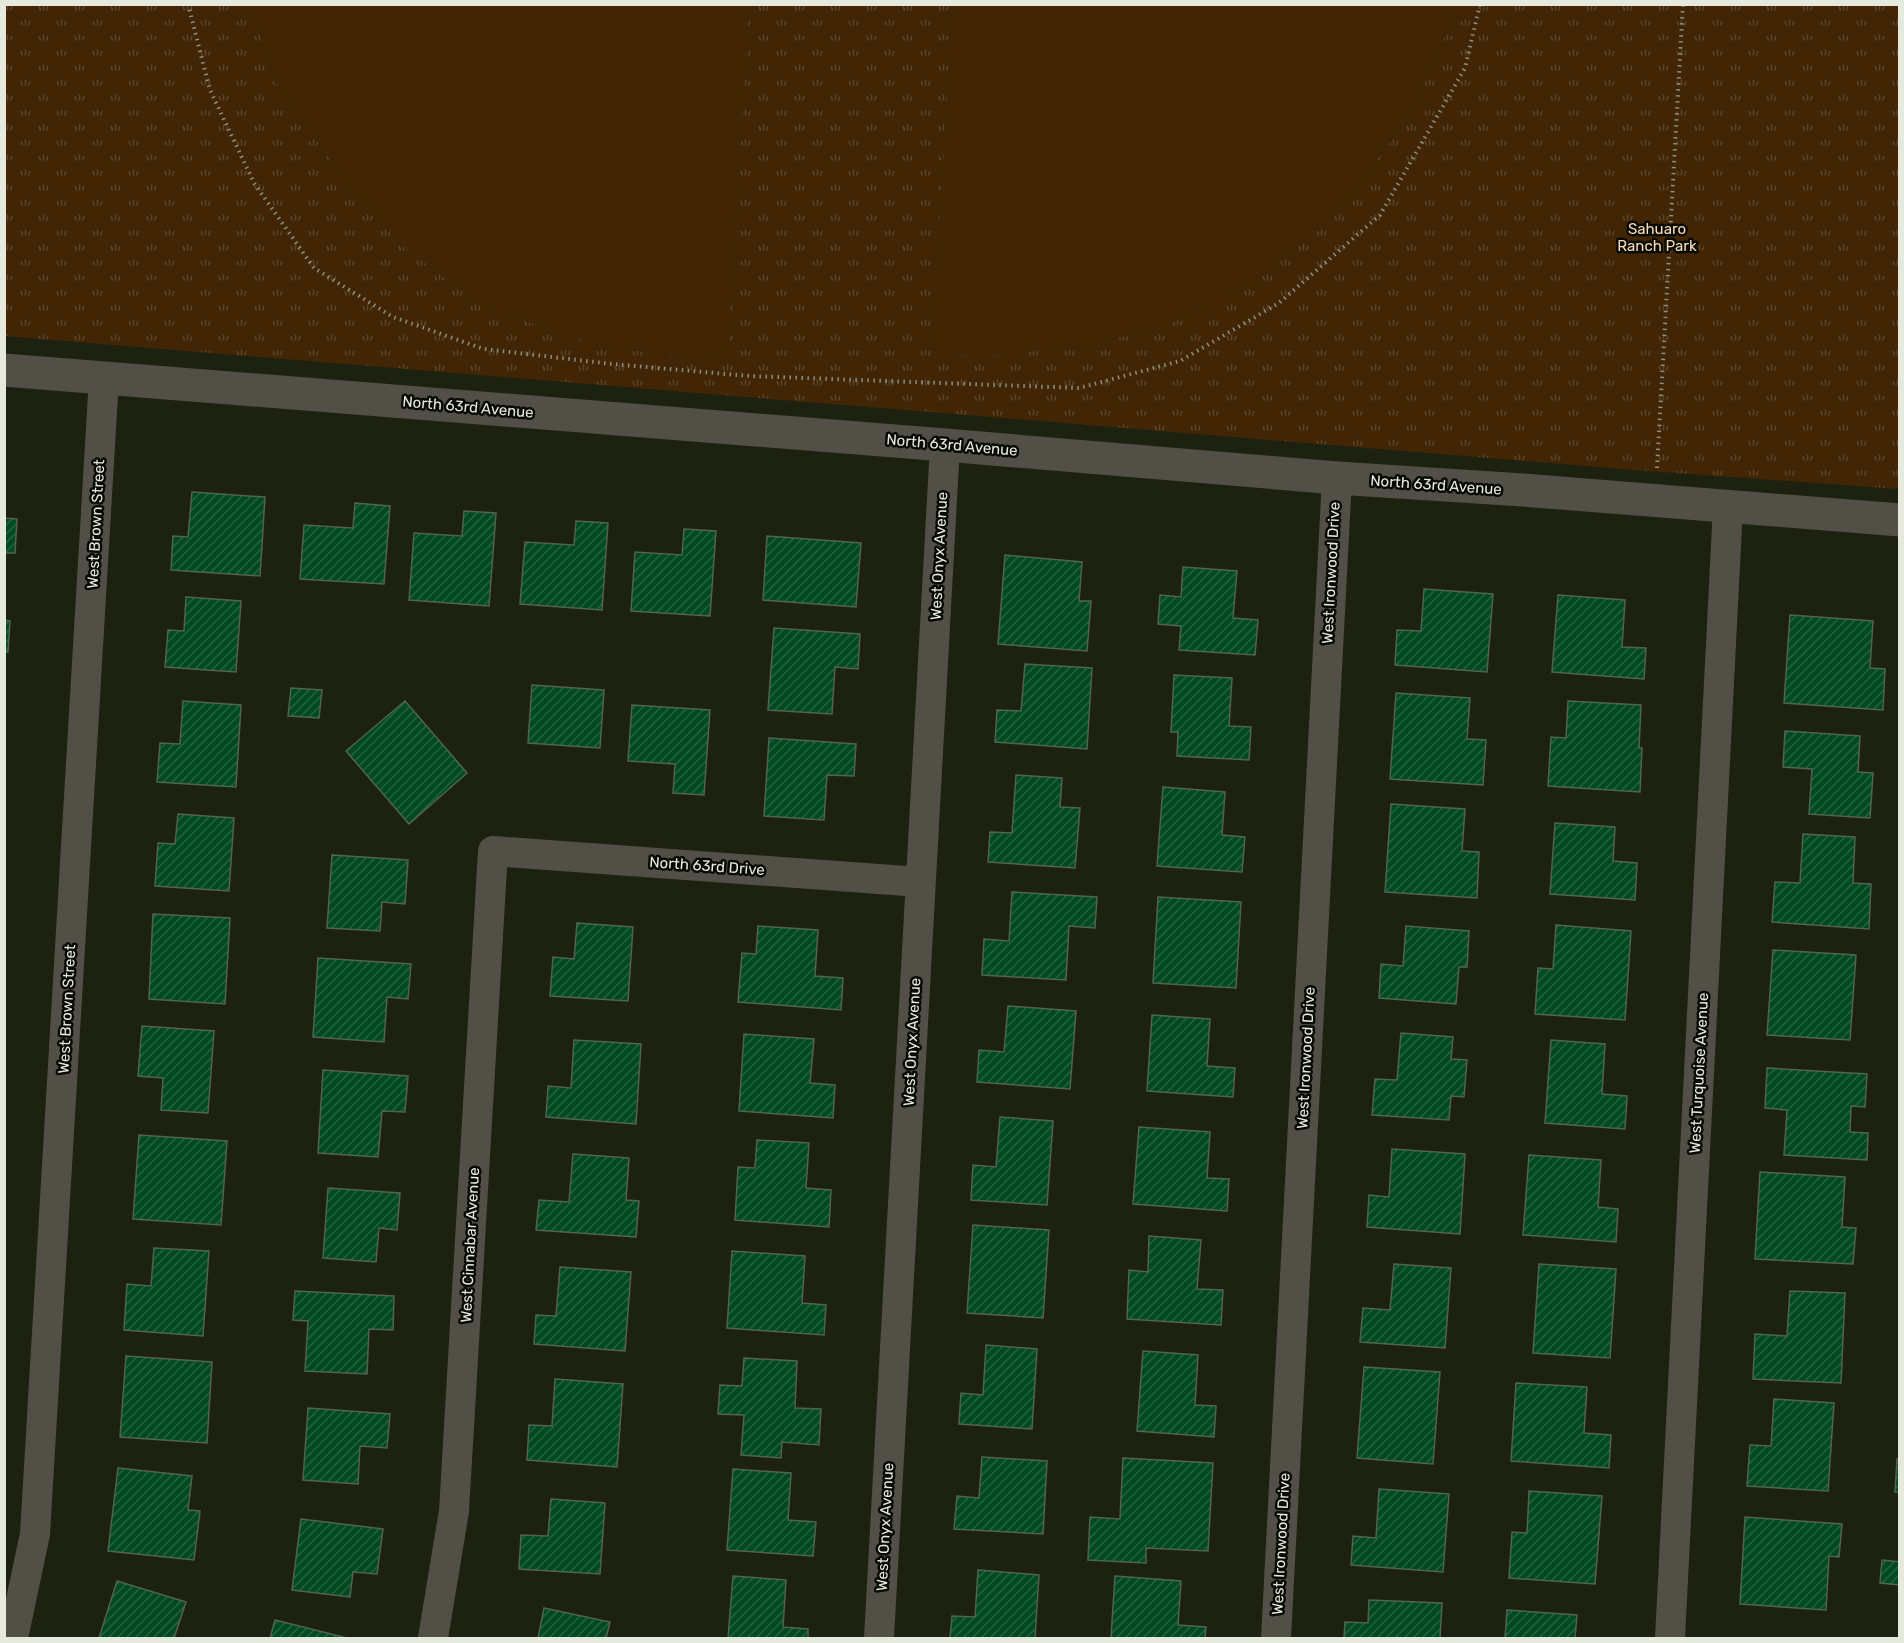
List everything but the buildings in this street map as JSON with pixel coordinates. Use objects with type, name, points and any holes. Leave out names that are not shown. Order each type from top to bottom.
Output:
[{"type":"street","name":"North 63rd Avenue","points":[[4,370],[1337,478],[1899,520]]},
{"type":"street","name":"West Brown Street","points":[[13,1638],[35,1533],[104,378]]},
{"type":"street","name":"West Onyx Avenue","points":[[879,1638],[945,445]]},
{"type":"street","name":"West Ironwood Drive","points":[[1276,1638],[1337,478]]},
{"type":"street","name":"West Turquoise Avenue","points":[[1670,1638],[1728,507]]},
{"type":"street","name":"North 63rd Drive","points":[[493,850],[920,882]]},
{"type":"street","name":"West Cinnabar Avenue","points":[[433,1638],[454,1511],[493,850]]},
{"type":"path","points":[[188,4],[210,90],[254,183],[314,268],[393,317],[484,349],[612,364],[748,376],[1079,388],[1180,361],[1279,303],[1380,215],[1465,68],[1480,4]]},
{"type":"path","points":[[1655,501],[1683,4]]},
{"type":"green space","points":[[953,4],[1457,5],[1412,113],[1340,210],[1265,274],[1182,319],[1098,344],[1002,355],[931,355]]},
{"type":"green space","name":"Sahuaro Ranch Park","points":[[4,5],[1899,5],[1899,489],[1635,470],[5,336]]},
{"type":"green space","points":[[251,5],[749,5],[727,361],[603,347],[485,308],[401,245],[334,166],[273,78]]}]
